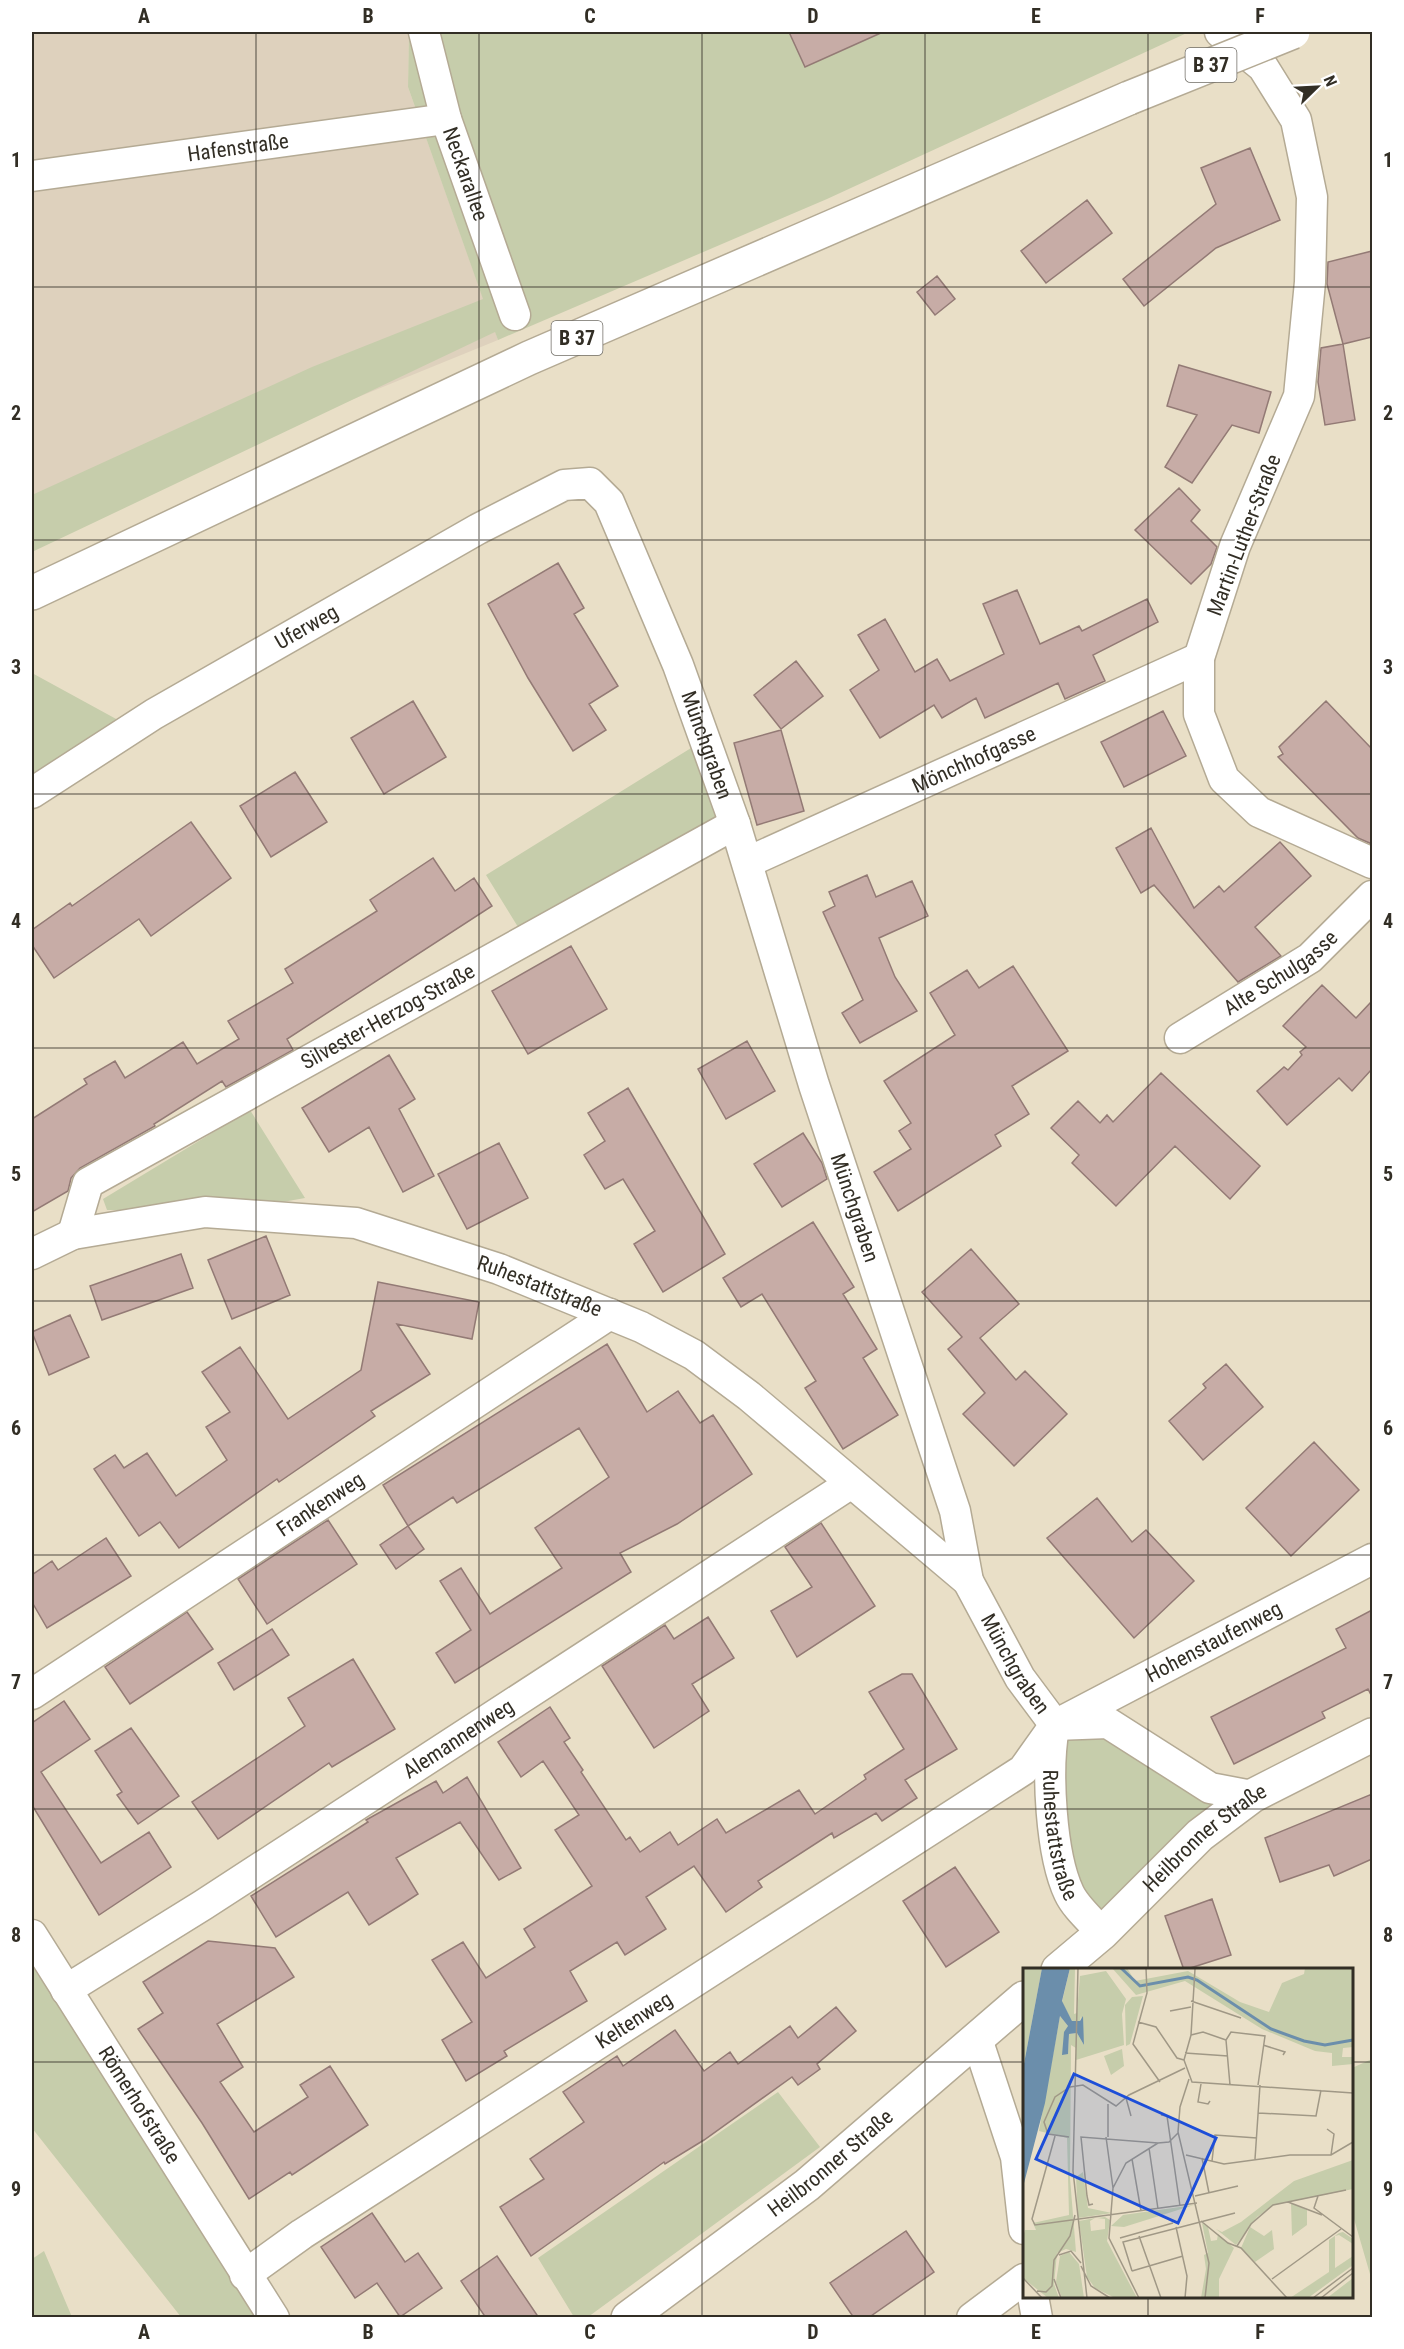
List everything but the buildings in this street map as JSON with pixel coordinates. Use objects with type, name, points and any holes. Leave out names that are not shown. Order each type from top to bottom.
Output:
[{"type":"main road","name":"B 37","points":[[32,593],[530,358],[1129,98],[1293,32]]},
{"type":"main road","name":"Heilbronner Straße","points":[[1060,1968],[1102,1933],[1200,1835],[1252,1796],[1372,1735]]},
{"type":"main road","name":"Heilbronner Straße","points":[[628,2318],[807,2185],[1023,1999]]},
{"type":"street","name":"Neckarallee","points":[[424,32],[446,119],[515,315]]},
{"type":"street","name":"Martin-Luther-Straße","points":[[1220,32],[1263,67],[1296,120],[1312,197],[1310,282],[1299,396],[1235,546],[1199,658],[1199,714],[1224,779],[1258,812],[1372,863]]},
{"type":"street","name":"Hafenstraße","points":[[32,176],[446,119]]},
{"type":"street","name":"Uferweg","points":[[32,794],[154,714],[478,529],[564,485],[590,483]]},
{"type":"street","name":"Münchgraben","points":[[590,483],[609,502],[678,665],[735,824],[814,1085],[955,1511],[968,1581],[1020,1678],[1055,1725],[1108,1723],[1210,1788],[1252,1796]]},
{"type":"street","name":"Mönchhofgasse","points":[[748,862],[1199,658]]},
{"type":"street","name":"Silvester-Herzog-Straße","points":[[73,1234],[88,1183],[735,824]]},
{"type":"street","name":"Alte Schulgasse","points":[[1180,1038],[1310,958],[1372,896]]},
{"type":"street","name":"Ruhestattstraße","points":[[32,1254],[73,1234],[205,1212],[356,1223],[499,1269],[610,1314],[694,1354],[748,1396],[968,1581]]},
{"type":"street","name":"Frankenweg","points":[[32,1694],[610,1314]]},
{"type":"street","name":"Alemannenweg","points":[[66,1990],[204,1905],[850,1484]]},
{"type":"street","name":"Hohenstaufenweg","points":[[1055,1725],[1372,1559]]},
{"type":"street","name":"Ruhestattstraße","points":[[1055,1725],[1050,1750],[1050,1786],[1059,1862],[1071,1897],[1102,1933]]},
{"type":"street","name":"Keltenweg","points":[[245,2275],[302,2235],[1023,1770],[1055,1725]]},
{"type":"street","name":"Römerhofstraße","points":[[32,1935],[245,2275]]},
{"type":"street","points":[[977,2039],[1016,2157],[1023,2220]]},
{"type":"street","points":[[245,2275],[274,2318]]},
{"type":"street","points":[[972,2318],[1023,2280]]},
{"type":"street","points":[[1033,2298],[1037,2318]]},
{"type":"shaded area","points":[[32,32],[409,32],[408,87],[498,340],[32,530]]},
{"type":"green space","points":[[409,32],[1189,32],[827,199],[498,340],[495,332],[32,552],[32,495],[312,367],[483,299],[408,87]]},
{"type":"green space","points":[[32,673],[118,720],[32,778]]},
{"type":"green space","points":[[704,740],[735,824],[526,940],[486,875]]},
{"type":"green space","points":[[250,1110],[305,1198],[231,1208],[107,1210],[103,1199]]},
{"type":"green space","points":[[1108,1723],[1252,1796],[1102,1933],[1071,1897],[1055,1725]]},
{"type":"green space","points":[[32,1956],[261,2317],[181,2317],[32,2128]]},
{"type":"green space","points":[[1372,2059],[1372,2281],[1353,2215],[1353,2068]]},
{"type":"green space","points":[[778,2092],[820,2147],[588,2317],[574,2317],[538,2258]]},
{"type":"green space","points":[[44,2251],[72,2317],[32,2317],[32,2259]]}]
